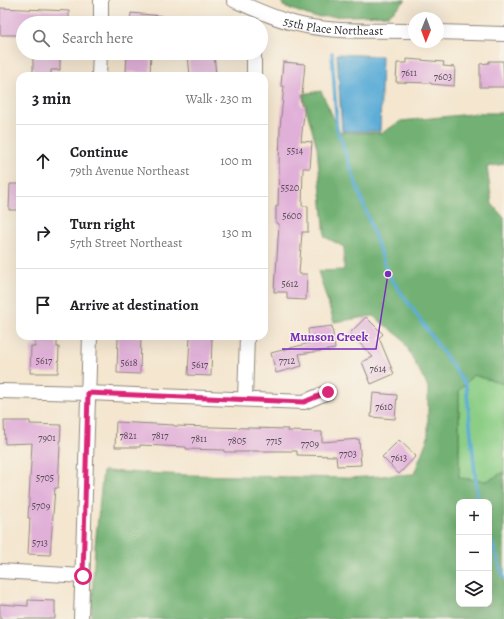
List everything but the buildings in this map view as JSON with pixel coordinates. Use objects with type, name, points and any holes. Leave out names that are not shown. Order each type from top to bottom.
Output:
[{"type":"street","points":[[101,16],[102,0]]},
{"type":"street","name":"55th Place Northeast","points":[[234,0],[255,16]]},
{"type":"street","name":"55th Place Northeast","points":[[268,19],[298,25],[330,29],[408,32]]},
{"type":"street","points":[[444,32],[504,34]]},
{"type":"street","points":[[99,72],[100,60]]},
{"type":"street","points":[[254,60],[254,72]]},
{"type":"street","points":[[81,619],[90,340]]},
{"type":"street","points":[[245,399],[247,340]]},
{"type":"street","points":[[0,391],[304,402],[328,392]]},
{"type":"street","points":[[0,571],[83,576]]},
{"type":"green space","points":[[283,0],[406,0],[389,15],[313,17],[283,6]]},
{"type":"green space","points":[[321,91],[340,132],[382,133],[401,121],[481,113],[504,113],[504,164],[487,167],[492,204],[504,218],[504,384],[473,375],[459,391],[459,478],[487,481],[504,472],[504,619],[91,619],[95,546],[103,471],[187,475],[349,478],[414,474],[428,437],[428,387],[402,338],[373,316],[334,322],[318,271],[344,270],[344,247],[325,237],[317,147],[302,94]]},
{"type":"green space","points":[[473,375],[504,384],[504,472],[487,481],[459,478],[459,391]]},
{"type":"water","points":[[337,54],[382,56],[380,131],[342,131]]},
{"type":"waterway","points":[[332,53],[337,129],[388,274],[466,385],[478,499]]},
{"type":"waterway","points":[[489,535],[504,578]]},
{"type":"place","name":"Munson Creek","points":[[388,274]]},
{"type":"route","points":[[83,576],[88,393],[304,402],[328,392]]}]
